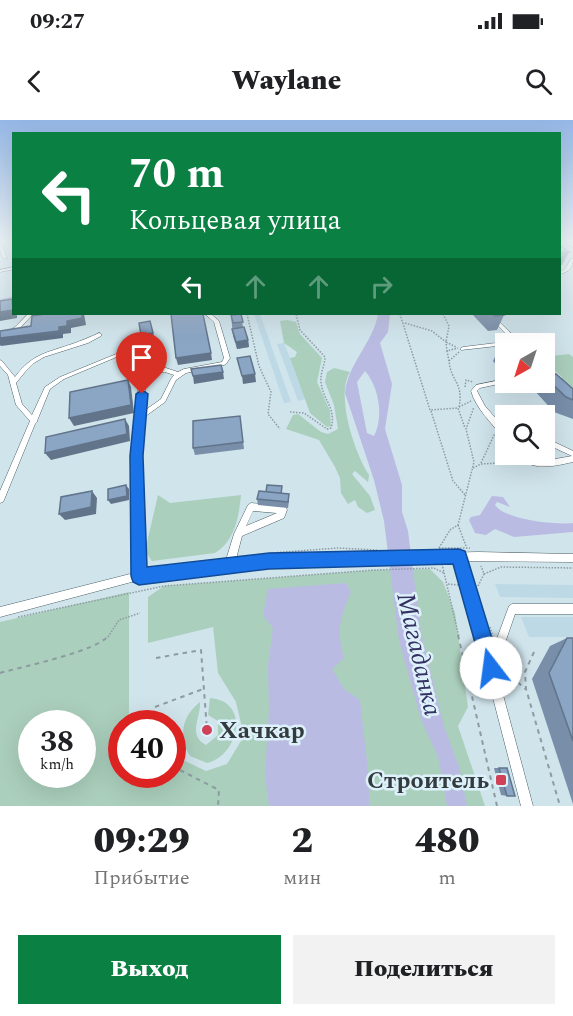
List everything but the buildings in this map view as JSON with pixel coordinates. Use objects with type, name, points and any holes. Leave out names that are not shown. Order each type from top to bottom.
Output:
[{"type":"street","points":[[0,339],[24,322],[29,315]]},
{"type":"street","points":[[140,417],[163,400],[184,371],[224,363],[227,358],[216,321],[209,315]]},
{"type":"street","points":[[490,315],[507,333]]},
{"type":"street","points":[[13,383],[25,365],[33,359],[99,335]]},
{"type":"street","points":[[461,348],[495,345]]},
{"type":"street","points":[[0,501],[47,388],[53,382],[128,351]]},
{"type":"street","points":[[0,362],[11,375],[19,405],[34,422]]},
{"type":"street","points":[[139,576],[136,456],[143,371],[166,370],[180,375]]},
{"type":"street","points":[[495,386],[476,394],[495,418]]},
{"type":"street","points":[[555,445],[573,454]]},
{"type":"street","points":[[555,464],[573,459]]},
{"type":"street","points":[[230,564],[238,534],[250,507],[283,510],[281,515],[238,534]]},
{"type":"street","points":[[0,612],[139,576],[230,564],[427,558],[463,552],[573,558]]},
{"type":"street","points":[[463,552],[527,806]]},
{"type":"street","points":[[491,668],[512,609],[573,609]]},
{"type":"path","points":[[247,315],[262,378],[271,392],[268,416],[280,429]]},
{"type":"path","points":[[290,412],[304,413],[327,429],[331,428],[333,423],[328,395],[321,382],[325,357],[300,330],[296,315]]},
{"type":"path","points":[[400,315],[453,481],[466,496]]},
{"type":"path","points":[[444,315],[449,326],[446,342],[450,370],[460,387],[462,399],[459,408],[474,462],[458,525],[463,552]]},
{"type":"path","points":[[403,322],[432,331],[446,342],[461,348]]},
{"type":"path","points":[[447,351],[461,348]]},
{"type":"path","points":[[449,361],[461,348]]},
{"type":"path","points":[[465,387],[466,380],[476,394]]},
{"type":"path","points":[[460,387],[465,387],[476,394]]},
{"type":"path","points":[[430,410],[459,408],[476,394]]},
{"type":"path","points":[[466,429],[476,394]]},
{"type":"path","points":[[481,464],[495,435]]},
{"type":"path","points":[[472,469],[481,464],[495,463]]},
{"type":"path","points":[[438,548],[447,539],[450,530],[458,525]]},
{"type":"path","points":[[484,574],[501,567],[573,568]]},
{"type":"path","points":[[10,619],[164,586],[374,570],[434,568],[444,573],[497,806]]},
{"type":"path","points":[[0,673],[78,652],[106,640],[119,620],[140,613]]},
{"type":"path","points":[[156,658],[201,650],[207,730]]},
{"type":"path","points":[[534,652],[525,672],[525,689],[560,806]]},
{"type":"path","points":[[155,707],[204,689]]},
{"type":"path","points":[[186,773],[219,790],[218,806]]},
{"type":"shaded area","points":[[254,315],[260,315],[291,402],[284,403]]},
{"type":"shaded area","points":[[284,343],[305,399],[298,401],[277,344]]},
{"type":"shaded area","points":[[495,584],[573,585],[573,598],[500,597]]},
{"type":"shaded area","points":[[521,617],[573,617],[573,637],[529,637]]},
{"type":"green space","points":[[280,321],[296,322],[300,334],[322,358],[317,382],[330,411],[331,426],[327,427],[310,413],[290,358],[295,357],[297,352],[284,343]]},
{"type":"green space","points":[[569,354],[573,357],[573,394],[559,379],[562,377],[555,371],[555,356]]},
{"type":"green space","points":[[334,368],[350,372],[346,382],[346,409],[353,439],[369,475],[368,482],[355,471],[352,474],[370,496],[375,510],[367,513],[358,507],[355,500],[348,504],[341,493],[340,478],[319,440],[286,429],[293,415],[298,414],[321,432],[328,434],[338,429],[334,405],[325,382],[327,372]]},
{"type":"green space","points":[[158,495],[170,503],[241,495],[235,527],[227,542],[215,553],[152,561],[145,551]]},
{"type":"green space","points":[[430,569],[443,582],[455,613],[468,707],[458,726],[485,806],[0,806],[0,622],[129,592],[129,710],[108,710],[108,788],[186,788],[186,761],[206,771],[227,764],[244,736],[236,702],[218,673],[213,627],[148,643],[148,597],[164,586],[374,570]]},
{"type":"green space","points":[[210,698],[223,701],[231,708],[236,718],[236,729],[227,750],[218,758],[207,763],[190,756],[186,749],[186,720],[200,702],[196,731],[200,741],[206,745],[218,735],[218,721],[208,715]]},
{"type":"water","name":"Магаданка","points":[[378,315],[390,315],[388,332],[380,343],[392,384],[385,429],[402,485],[402,512],[408,531],[421,633],[444,726],[459,767],[467,806],[447,806],[438,757],[421,719],[399,641],[384,521],[374,480],[345,393],[351,372],[371,334]],"holes":[[[365,371],[374,385],[379,411],[374,436],[367,433],[357,382]]]},
{"type":"water","points":[[492,496],[503,497],[510,507],[497,502],[495,505],[509,514],[543,522],[573,523],[573,532],[514,537],[495,529],[486,535],[475,533],[469,520],[471,517],[480,515]]},
{"type":"water","points":[[346,583],[351,592],[340,624],[340,640],[344,658],[332,669],[344,689],[360,700],[369,778],[369,806],[269,806],[265,773],[269,712],[268,665],[273,628],[263,615],[268,589]]},
{"type":"waterway","points":[[0,300],[12,297]]},
{"type":"place","name":"Хачкар","points":[[207,730]]},
{"type":"place","name":"Строитель","points":[[501,780]]},
{"type":"route","points":[[142,394],[136,456],[139,576],[248,562],[459,557],[470,586],[491,668]]}]
